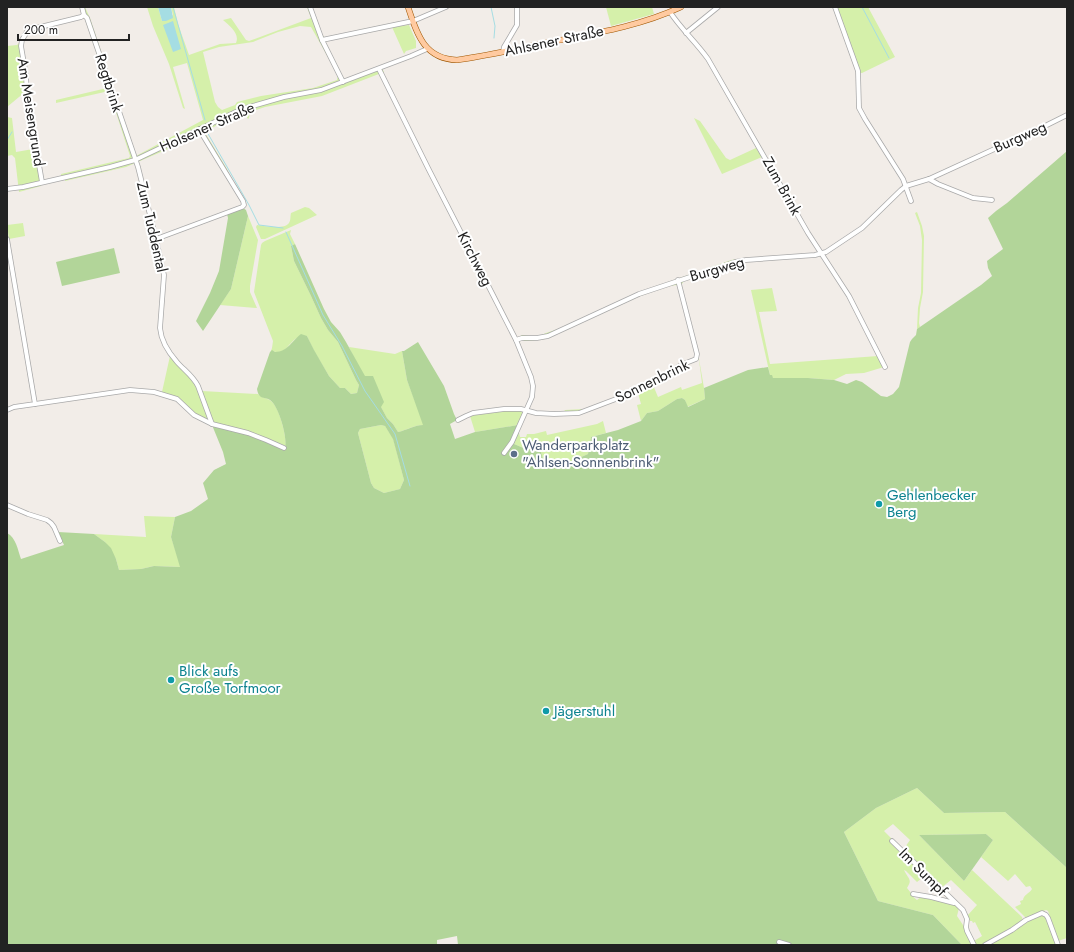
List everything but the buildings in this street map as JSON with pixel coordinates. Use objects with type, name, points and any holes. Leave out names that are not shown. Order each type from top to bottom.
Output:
[{"type":"main road","points":[[408,7],[419,37],[428,49]]},
{"type":"main road","name":"Ahlsener Straße","points":[[428,49],[439,56],[452,60],[466,59],[574,38],[625,26],[656,17],[681,7]]},
{"type":"street","name":"Regtbrink","points":[[82,7],[92,32],[135,160]]},
{"type":"street","points":[[310,7],[322,40],[343,82]]},
{"type":"street","points":[[322,40],[413,21],[446,7]]},
{"type":"street","points":[[503,52],[504,46],[517,25],[517,7]]},
{"type":"street","points":[[686,33],[718,7]]},
{"type":"street","points":[[835,7],[858,71],[859,108],[865,120],[903,179],[911,202]]},
{"type":"street","name":"Zum Brink","points":[[670,12],[708,58],[805,227],[849,296],[886,367]]},
{"type":"street","name":"Am Meisengrund","points":[[42,182],[27,96],[21,46],[22,40],[28,30],[74,19],[84,15]]},
{"type":"street","name":"Holsener Straße","points":[[7,189],[23,187],[135,160],[242,109],[284,97],[321,90],[428,49]]},
{"type":"street","name":"Kirchweg","points":[[379,69],[516,340],[531,377],[533,386],[532,397],[512,442],[504,453]]},
{"type":"street","name":"Burgweg","points":[[516,340],[522,338],[548,336],[639,294],[735,262],[815,255],[821,253],[830,249],[862,228],[906,186],[930,178],[1067,115]]},
{"type":"street","points":[[156,239],[244,205],[199,129]]},
{"type":"street","name":"Zum Tuddental","points":[[135,160],[164,275],[160,328],[161,334],[171,355],[196,381],[212,424]]},
{"type":"street","points":[[930,178],[938,184],[969,196],[992,200]]},
{"type":"street","points":[[7,239],[35,404]]},
{"type":"street","name":"Sonnenbrink","points":[[458,420],[473,413],[499,409],[521,409],[554,414],[579,412],[642,389],[681,365],[696,359],[697,354],[678,280]]},
{"type":"street","points":[[7,410],[14,407],[130,390],[154,392],[177,399],[194,415],[212,424],[248,433],[284,448]]},
{"type":"street","points":[[7,505],[47,520],[54,527],[60,541]]},
{"type":"street","name":"Im Sumpf","points":[[892,841],[963,910],[967,920],[966,927],[974,945]]},
{"type":"street","points":[[913,894],[955,903]]},
{"type":"street","points":[[985,945],[1012,930],[1026,920],[1040,914],[1046,915],[1058,945]]},
{"type":"street","points":[[780,942],[789,945]]},
{"type":"green space","points":[[80,7],[85,7],[90,18],[136,156],[203,120],[187,63],[173,67],[185,109],[183,108],[169,64],[153,26],[147,7],[158,7],[162,21],[173,15],[171,7],[174,7],[178,24],[189,55],[220,44],[236,43],[237,36],[223,20],[231,18],[246,40],[249,41],[311,18],[307,7],[311,7],[320,32],[324,37],[326,38],[339,34],[340,37],[325,42],[344,80],[381,66],[384,72],[322,96],[265,107],[250,112],[248,119],[245,114],[236,116],[207,131],[205,133],[232,180],[203,134],[126,167],[65,181],[65,179],[62,180],[61,174],[129,158],[130,156],[109,91],[56,103],[56,100],[108,87],[85,19],[81,18],[83,13]],"holes":[[[300,26],[311,27],[338,75],[337,80],[313,88],[261,96],[237,102],[235,105],[222,110],[218,107],[215,102],[203,52],[219,47],[253,42],[278,32]]]},
{"type":"green space","points":[[606,7],[652,7],[654,14],[611,26]]},
{"type":"green space","points":[[836,7],[868,7],[895,57],[860,73]]},
{"type":"green space","points":[[409,25],[416,41],[416,48],[406,51],[404,54],[392,27]]},
{"type":"green space","points":[[21,41],[25,60],[25,92],[7,107],[7,46],[17,45]]},
{"type":"green space","points":[[7,117],[12,118],[16,152],[33,149],[28,120],[33,125],[36,160],[41,186],[19,192],[15,158],[12,155],[7,156]]},
{"type":"green space","points":[[694,118],[700,121],[726,158],[730,160],[756,148],[762,157],[722,174]]},
{"type":"green space","points":[[1067,151],[1067,868],[1005,812],[944,813],[917,788],[876,808],[844,832],[878,901],[933,915],[962,945],[458,945],[457,936],[437,940],[437,945],[7,945],[7,533],[15,541],[21,559],[64,545],[58,532],[94,534],[111,548],[119,570],[141,569],[154,566],[180,567],[171,537],[175,517],[191,511],[208,499],[203,483],[214,470],[226,464],[223,452],[212,425],[248,434],[285,449],[286,444],[284,431],[277,409],[270,400],[259,395],[257,389],[272,350],[279,352],[289,346],[301,334],[307,336],[329,376],[340,388],[345,388],[351,394],[357,393],[359,385],[338,342],[328,330],[321,318],[294,261],[291,246],[295,244],[324,309],[331,322],[340,332],[365,376],[373,376],[384,402],[381,407],[387,418],[398,432],[423,425],[407,380],[402,351],[418,342],[444,386],[457,420],[450,424],[455,439],[475,432],[518,425],[516,431],[519,433],[514,444],[526,449],[540,449],[543,459],[570,462],[588,454],[591,437],[618,430],[641,421],[647,413],[658,411],[677,399],[682,398],[685,400],[688,407],[705,399],[704,388],[748,370],[768,367],[770,375],[772,375],[773,378],[834,380],[847,384],[856,380],[862,382],[881,396],[887,397],[893,394],[899,387],[910,342],[916,335],[917,329],[992,276],[988,268],[987,261],[1003,249],[988,218]],"holes":[[[381,425],[385,426],[393,439],[404,480],[400,489],[384,493],[374,488],[371,483],[358,433],[360,429]]]},
{"type":"green space","points":[[305,207],[309,208],[317,215],[265,239],[261,239],[256,227],[257,225],[274,227],[287,225],[290,222],[291,213]]},
{"type":"green space","points":[[243,208],[246,210],[248,216],[231,289],[203,331],[196,321],[219,271],[228,218],[227,214]]},
{"type":"green space","points":[[917,212],[924,236],[923,292],[920,308],[920,327],[917,329],[918,308],[921,293],[922,240],[920,226],[915,213]]},
{"type":"green space","points":[[248,216],[258,240],[250,286],[250,292],[257,308],[220,305],[231,289]]},
{"type":"green space","points":[[23,223],[25,236],[9,239],[7,225]]},
{"type":"green space","points":[[291,230],[290,234],[295,244],[291,246],[294,261],[321,318],[328,330],[338,342],[359,385],[357,393],[351,394],[345,388],[340,388],[329,376],[307,336],[295,339],[285,350],[279,352],[271,351],[273,341],[254,292],[261,245],[265,241]]},
{"type":"green space","points":[[114,248],[120,273],[62,286],[56,262]]},
{"type":"green space","points":[[757,257],[719,266],[721,269],[686,280],[681,285],[699,359],[705,399],[687,407],[685,400],[682,398],[677,399],[658,411],[647,413],[641,421],[637,405],[641,404],[638,393],[653,385],[658,397],[681,387],[682,390],[702,383],[699,360],[696,358],[681,364],[637,390],[590,409],[579,412],[563,413],[565,410],[585,409],[636,390],[681,363],[695,358],[696,353],[677,285],[668,286],[640,296],[545,339],[524,341],[521,335],[537,337],[561,328],[640,292],[731,260]]},
{"type":"green space","points":[[772,288],[777,311],[759,312],[770,364],[878,356],[884,367],[864,373],[846,374],[834,380],[773,378],[770,375],[751,290]]},
{"type":"green space","points":[[349,347],[395,354],[402,351],[407,380],[424,425],[398,432],[387,418]]},
{"type":"green space","points":[[170,356],[195,382],[210,422],[195,414],[178,398],[162,392]]},
{"type":"green space","points":[[202,391],[258,394],[271,401],[280,416],[284,429],[286,446],[213,423]]},
{"type":"green space","points":[[517,410],[523,412],[518,425],[475,432],[470,416]]},
{"type":"green space","points":[[603,421],[606,433],[591,437],[588,454],[570,462],[543,459],[540,449],[526,449],[514,444],[519,433],[520,437],[526,437],[527,434],[546,431],[547,435],[597,424]]},
{"type":"green space","points":[[381,425],[385,426],[393,438],[404,480],[400,489],[384,493],[374,488],[371,483],[358,433],[360,429]]},
{"type":"green space","points":[[144,516],[175,517],[171,537],[181,567],[154,566],[141,569],[119,570],[116,559],[105,542],[94,534],[146,537]]},
{"type":"green space","points":[[917,788],[944,813],[1005,812],[1067,868],[1067,938],[1058,941],[1048,911],[1046,910],[1025,917],[1015,907],[1021,904],[1020,901],[1023,900],[1024,896],[1032,889],[1030,886],[1026,887],[1015,874],[1008,881],[981,857],[993,840],[986,834],[919,835],[964,881],[972,870],[1022,917],[1023,921],[982,945],[976,945],[974,941],[982,936],[975,922],[973,923],[972,921],[968,920],[967,916],[977,905],[951,880],[941,888],[903,850],[910,840],[893,824],[884,831],[891,838],[891,843],[926,875],[917,882],[904,870],[910,881],[907,888],[911,895],[917,900],[921,897],[953,904],[959,908],[957,916],[965,928],[972,945],[962,945],[933,915],[878,901],[844,832],[876,808]]},
{"type":"green space","points":[[986,834],[993,840],[964,881],[919,835]]},
{"type":"green space","points":[[1043,915],[1056,945],[989,945],[1038,916]]},
{"type":"water","points":[[158,7],[171,7],[173,18],[162,21]]},
{"type":"water","points":[[173,21],[181,49],[173,52],[163,25]]},
{"type":"waterway","points":[[173,7],[205,120]]},
{"type":"waterway","points":[[491,7],[495,26],[494,38]]},
{"type":"waterway","points":[[862,7],[889,58]]},
{"type":"waterway","points":[[209,130],[207,132],[259,225],[283,228]]},
{"type":"waterway","points":[[7,140],[12,132]]},
{"type":"waterway","points":[[286,232],[323,315],[342,346],[365,391],[395,434],[410,486]]},
{"type":"place","name":"Wanderparkplatz \"Ahlsen-Sonnenbrink\"","points":[[514,454]]},
{"type":"place","name":"Gehlenbecker Berg","points":[[879,504]]},
{"type":"place","name":"Blick aufs Große Torfmoor","points":[[171,680]]},
{"type":"place","name":"Jägerstuhl","points":[[546,711]]}]
